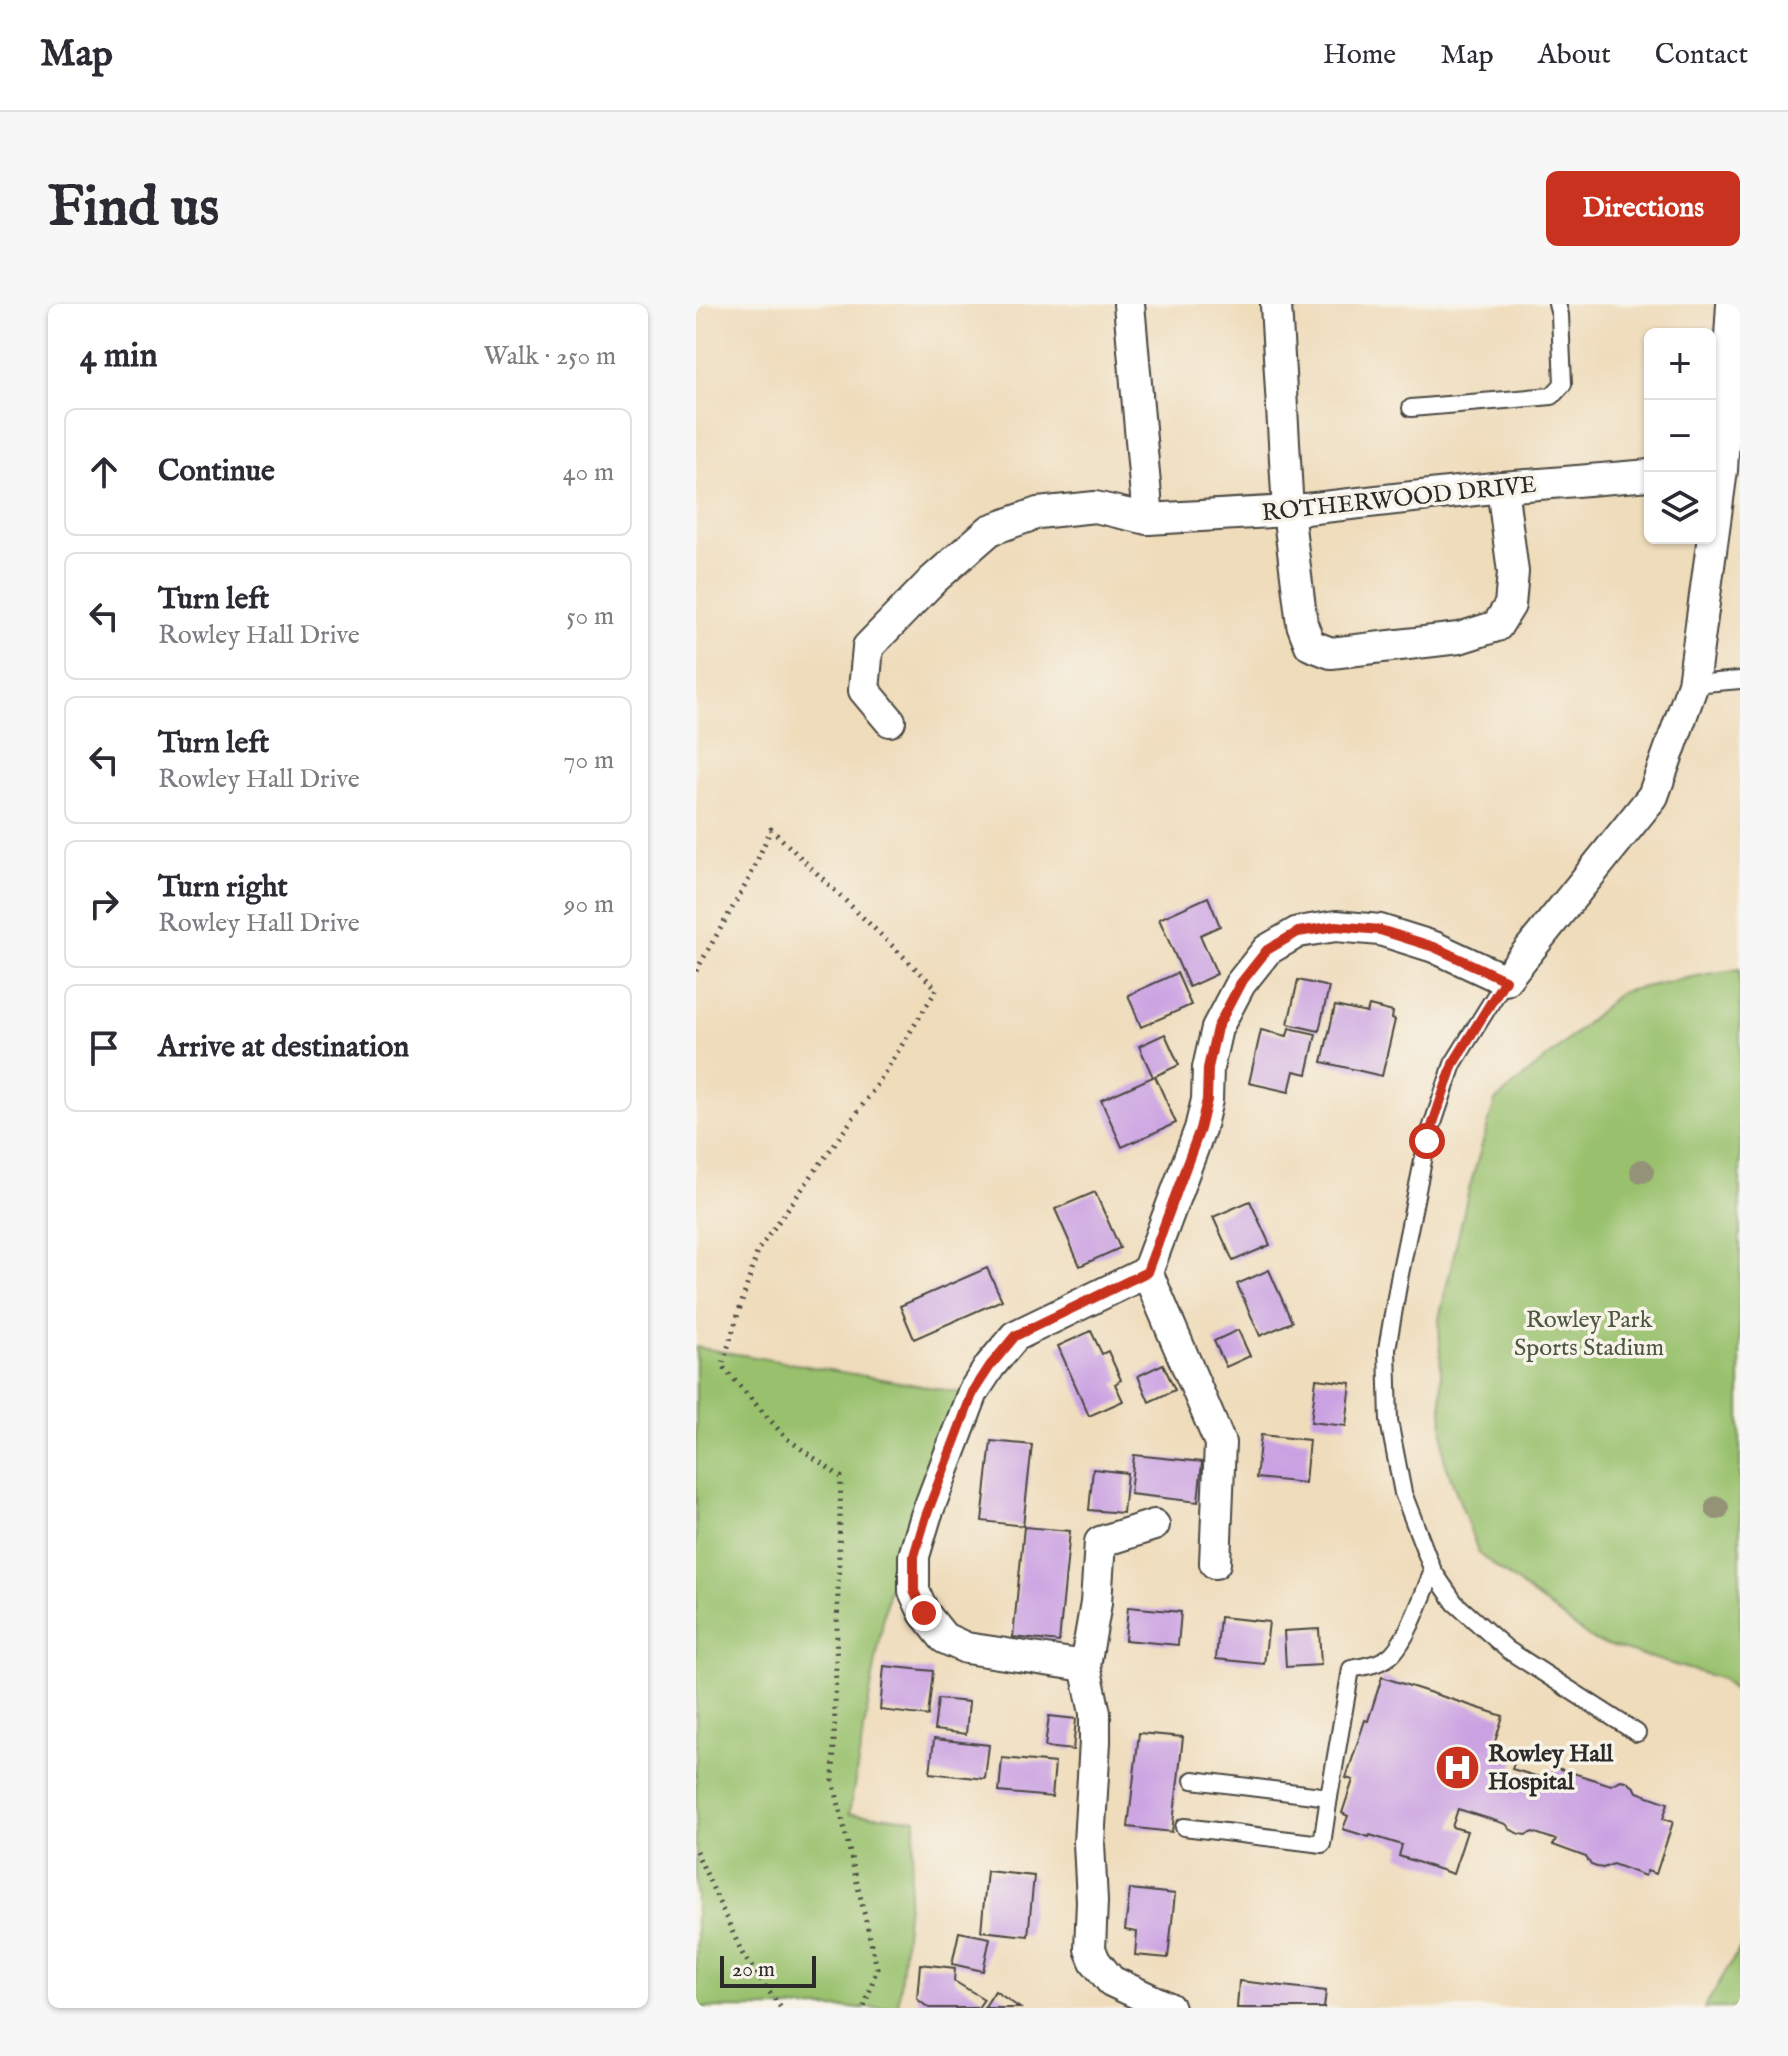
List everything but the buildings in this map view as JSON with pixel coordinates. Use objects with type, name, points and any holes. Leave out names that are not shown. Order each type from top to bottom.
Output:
[{"type":"street","points":[[1129,304],[1148,519]]},
{"type":"street","points":[[1215,1563],[1220,1443],[1147,1272],[1200,1129],[1217,1028],[1240,984],[1267,950],[1298,932],[1336,926],[1380,930],[1434,947],[1505,980],[1653,796],[1693,684],[1724,469],[1732,304]]},
{"type":"street","points":[[1276,305],[1288,511],[1302,624],[1310,645],[1331,653],[1459,638],[1497,626],[1510,605],[1513,572],[1502,487]]},
{"type":"street","name":"ROTHERWOOD DRIVE","points":[[890,721],[864,690],[868,647],[933,580],[990,530],[1038,513],[1095,507],[1148,519],[1288,511],[1502,487],[1644,475]]},
{"type":"street","points":[[1085,1666],[966,1648],[944,1638],[924,1613],[914,1591],[914,1556],[973,1392],[990,1366],[1015,1336],[1147,1272]]},
{"type":"street","points":[[1154,1525],[1100,1542],[1096,1603],[1085,1666],[1095,1713],[1089,1843],[1092,1901],[1090,1949],[1095,1961],[1111,1981],[1169,2008]]},
{"type":"lane","points":[[1411,408],[1552,396],[1563,384],[1557,304]]},
{"type":"lane","points":[[1693,684],[1740,680]]},
{"type":"lane","points":[[1505,980],[1453,1064],[1427,1141],[1387,1349],[1389,1421],[1403,1493],[1433,1571],[1455,1603],[1508,1650],[1637,1733]]},
{"type":"lane","points":[[1184,1827],[1322,1844],[1351,1669],[1373,1664],[1392,1654],[1412,1621],[1433,1571]]},
{"type":"lane","points":[[1193,1780],[1329,1797]]},
{"type":"path","points":[[696,971],[749,879],[771,829],[937,989],[877,1085],[758,1250],[722,1366],[786,1438],[841,1477],[833,1780],[877,1968],[864,2008]]},
{"type":"path","points":[[696,1851],[743,1955],[781,2008]]},
{"type":"green space","name":"Rowley Park Sports Stadium","points":[[1740,969],[1740,1697],[1722,1679],[1594,1641],[1479,1554],[1444,1459],[1439,1319],[1469,1189],[1495,1101],[1620,992]]},
{"type":"green space","points":[[696,1347],[963,1393],[889,1587],[849,1814],[916,1819],[898,2008],[696,2008]]},
{"type":"green space","points":[[1740,1948],[1740,2008],[1704,2008]]},
{"type":"place","name":"Rowley Hall Hospital","points":[[1457,1767]]},
{"type":"route","points":[[924,1613],[914,1591],[914,1556],[973,1392],[1015,1336],[1147,1272],[1200,1129],[1217,1028],[1240,984],[1267,950],[1298,932],[1336,926],[1380,930],[1434,947],[1505,980],[1453,1064],[1427,1141]]}]
